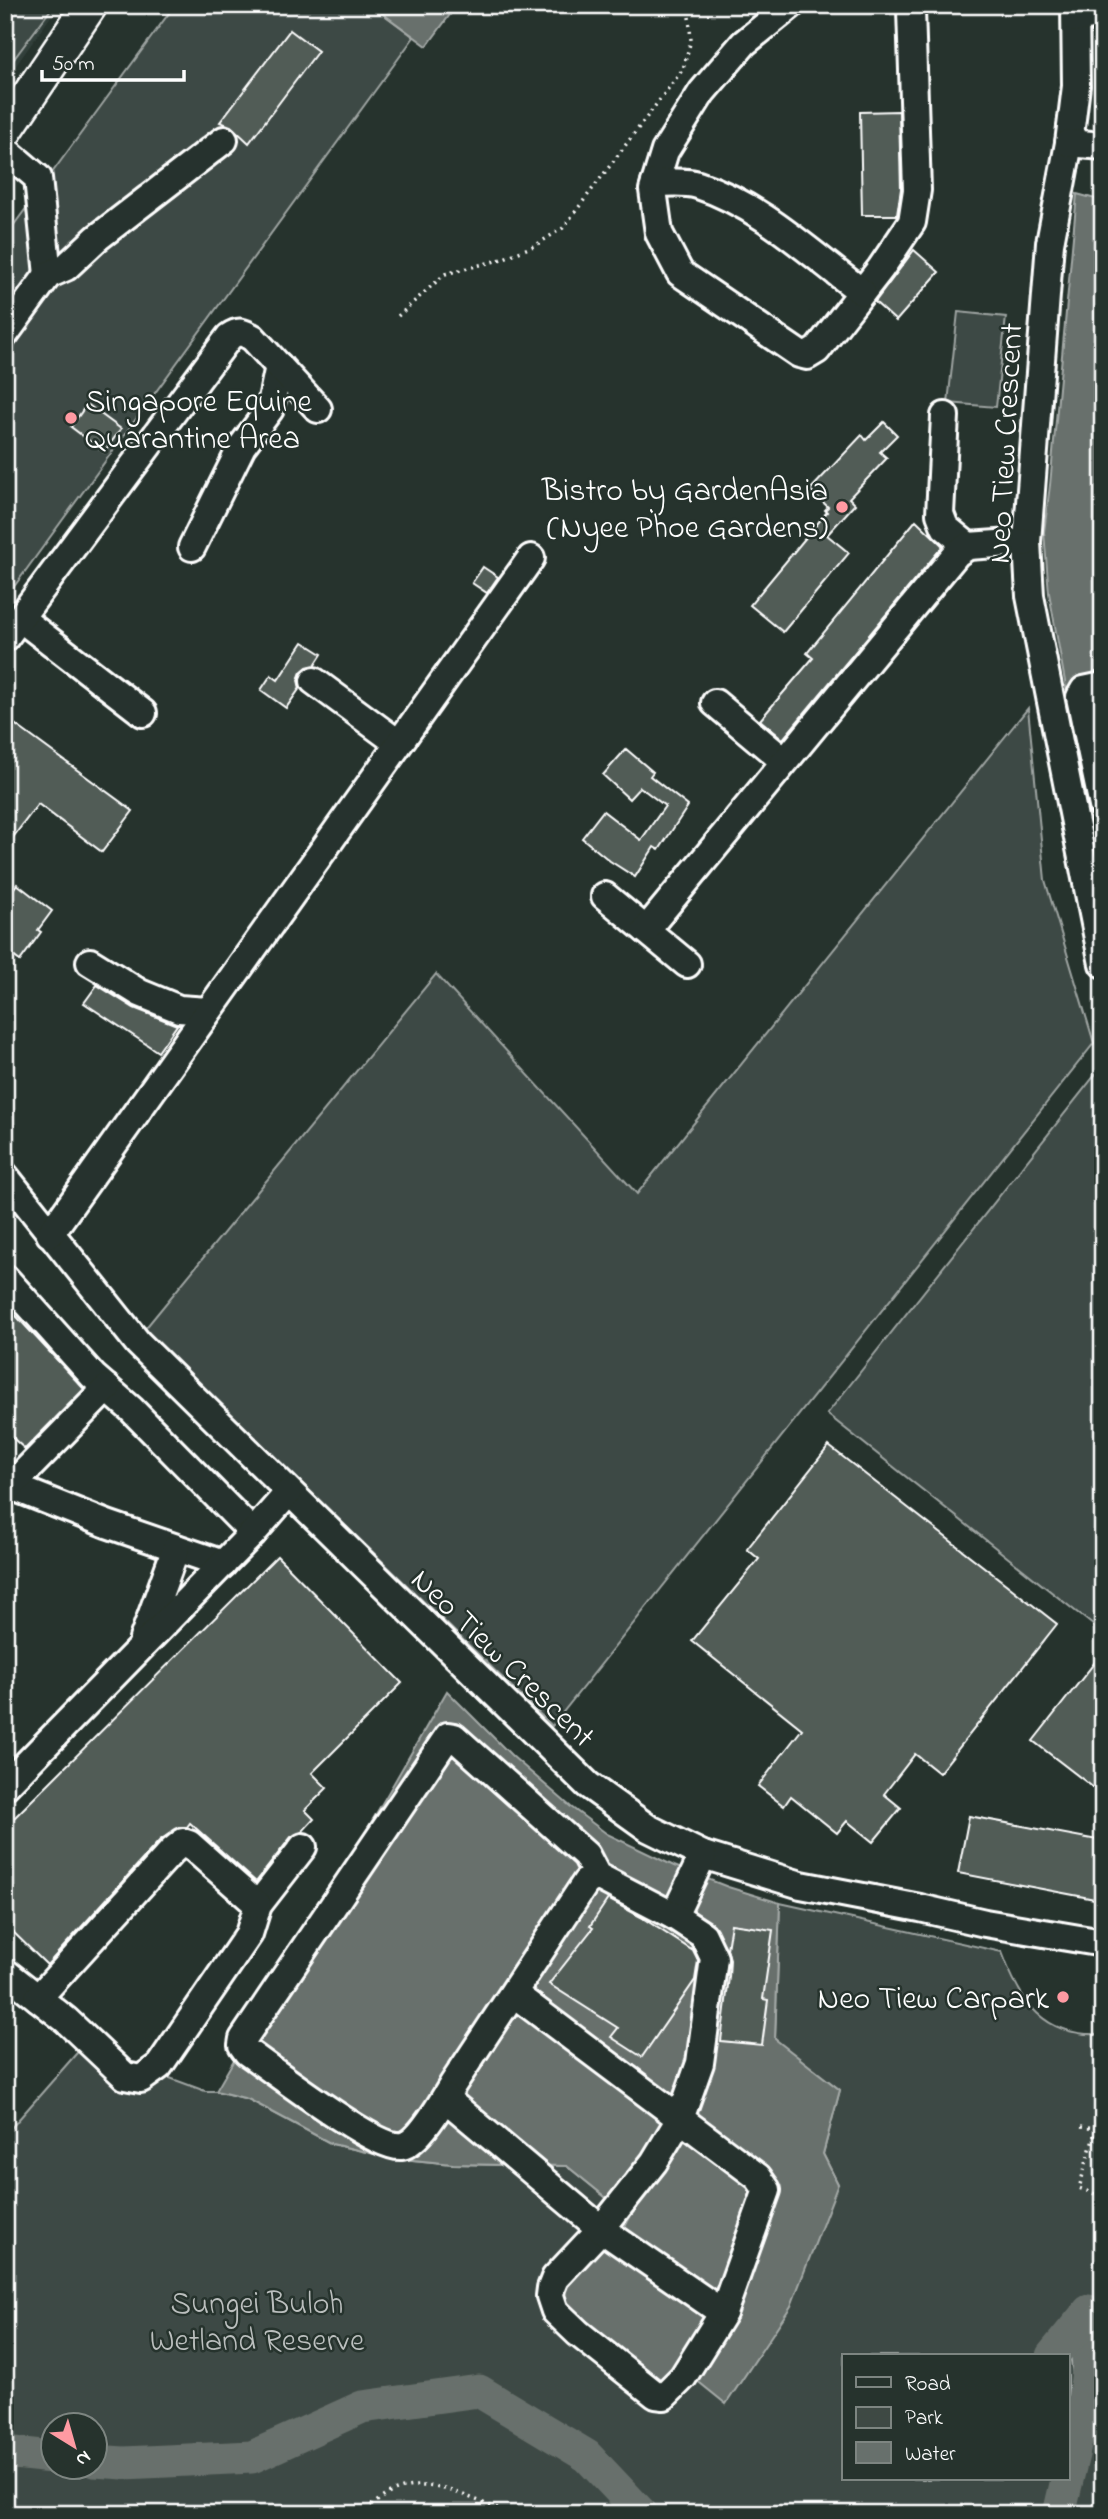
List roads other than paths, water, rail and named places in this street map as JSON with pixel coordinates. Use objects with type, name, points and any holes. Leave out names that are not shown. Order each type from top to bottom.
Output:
[{"type":"main road","points":[[5,131],[90,5]]},
{"type":"street","points":[[791,5],[744,43],[702,92],[665,151],[653,190],[659,233],[680,273],[799,354],[807,356],[817,350],[912,222],[916,190],[911,10],[914,5]]},
{"type":"street","points":[[1075,12],[1103,14]]},
{"type":"street","name":"Neo Tiew Crescent","points":[[1075,12],[1076,86],[1069,143],[1050,243],[1027,542],[1030,596],[1103,964]]},
{"type":"street","points":[[5,334],[48,275],[66,267],[97,238],[224,141]]},
{"type":"street","points":[[1069,143],[1103,146]]},
{"type":"street","points":[[5,149],[38,178],[48,275]]},
{"type":"street","points":[[655,183],[695,184],[734,200],[862,292]]},
{"type":"street","points":[[143,713],[13,628],[229,337],[242,331],[253,338],[318,408]]},
{"type":"street","points":[[192,547],[242,446],[270,409],[279,366]]},
{"type":"street","points":[[945,416],[940,514],[945,527],[968,547]]},
{"type":"street","points":[[646,930],[957,553],[968,547],[1027,542]]},
{"type":"street","points":[[50,1234],[531,558]]},
{"type":"street","points":[[314,681],[398,743]]},
{"type":"street","points":[[1103,687],[1084,690],[1080,697],[1103,806]]},
{"type":"street","points":[[715,703],[784,761]]},
{"type":"street","points":[[605,896],[687,964]]},
{"type":"street","points":[[90,962],[140,993],[179,1009],[208,1011]]},
{"type":"street","name":"Neo Tiew Crescent","points":[[6,1179],[138,1343],[588,1785],[648,1828],[703,1855],[801,1885],[985,1923],[1103,1943]]},
{"type":"street","points":[[5,1278],[107,1388],[253,1533]]},
{"type":"street","points":[[107,1388],[8,1489],[223,1564]]},
{"type":"street","points":[[5,1786],[253,1533],[289,1492]]},
{"type":"street","points":[[141,1647],[176,1548]]},
{"type":"street","points":[[513,1993],[680,2119],[758,2177],[767,2190],[723,2313],[683,2377],[664,2396],[656,2395],[578,2333],[555,2311],[550,2296],[555,2278],[601,2229],[654,2162],[680,2119],[701,2063],[714,1958],[702,1935],[674,1916],[597,1876],[586,1855],[454,1737],[448,1735],[243,2039],[242,2045],[258,2060],[348,2123],[391,2145],[401,2146],[410,2142],[444,2098],[513,1993],[586,1882],[597,1876]]},
{"type":"street","points":[[38,1998],[183,1842],[190,1844],[258,1905]]},
{"type":"street","points":[[5,1972],[66,2020],[125,2076],[141,2079],[159,2066],[249,1934],[258,1905],[303,1847]]},
{"type":"street","points":[[674,1916],[703,1855]]},
{"type":"street","points":[[444,2098],[601,2229],[723,2313]]},
{"type":"water","points":[[371,5],[457,5],[427,46]]},
{"type":"water","points":[[1077,194],[1103,201],[1103,892],[1049,593],[1044,532]]},
{"type":"water","points":[[447,1691],[512,1756],[607,1834],[674,1866],[780,1903],[775,2039],[840,2090],[823,2154],[838,2184],[791,2306],[726,2404],[680,2367],[665,2386],[559,2304],[558,2297],[600,2240],[612,2243],[630,2217],[567,2166],[453,2164],[392,2158],[332,2144],[248,2099],[216,2091]]},
{"type":"water","points":[[1089,2311],[1103,2341],[1100,2380],[1103,2388],[1103,2426],[1074,2382],[1068,2340]]},
{"type":"waterway","points":[[1054,2354],[1089,2311]]},
{"type":"waterway","points":[[1070,2467],[1082,2416],[1089,2364],[1103,2351]]},
{"type":"waterway","points":[[108,2462],[252,2457],[362,2407],[479,2391],[587,2456],[642,2514]]},
{"type":"waterway","points":[[5,2452],[38,2456]]},
{"type":"waterway","points":[[1059,2514],[1067,2480]]},
{"type":"place","name":"Singapore Equine Quarantine Area","points":[[71,418]]},
{"type":"place","name":"Bistro by GardenAsia (Nyee Phoe Gardens)","points":[[842,507]]},
{"type":"place","name":"Neo Tiew Carpark","points":[[1063,1997]]},
{"type":"park label","name":"Sungei Buloh Wetland Reserve","points":[[257,2320]]}]
